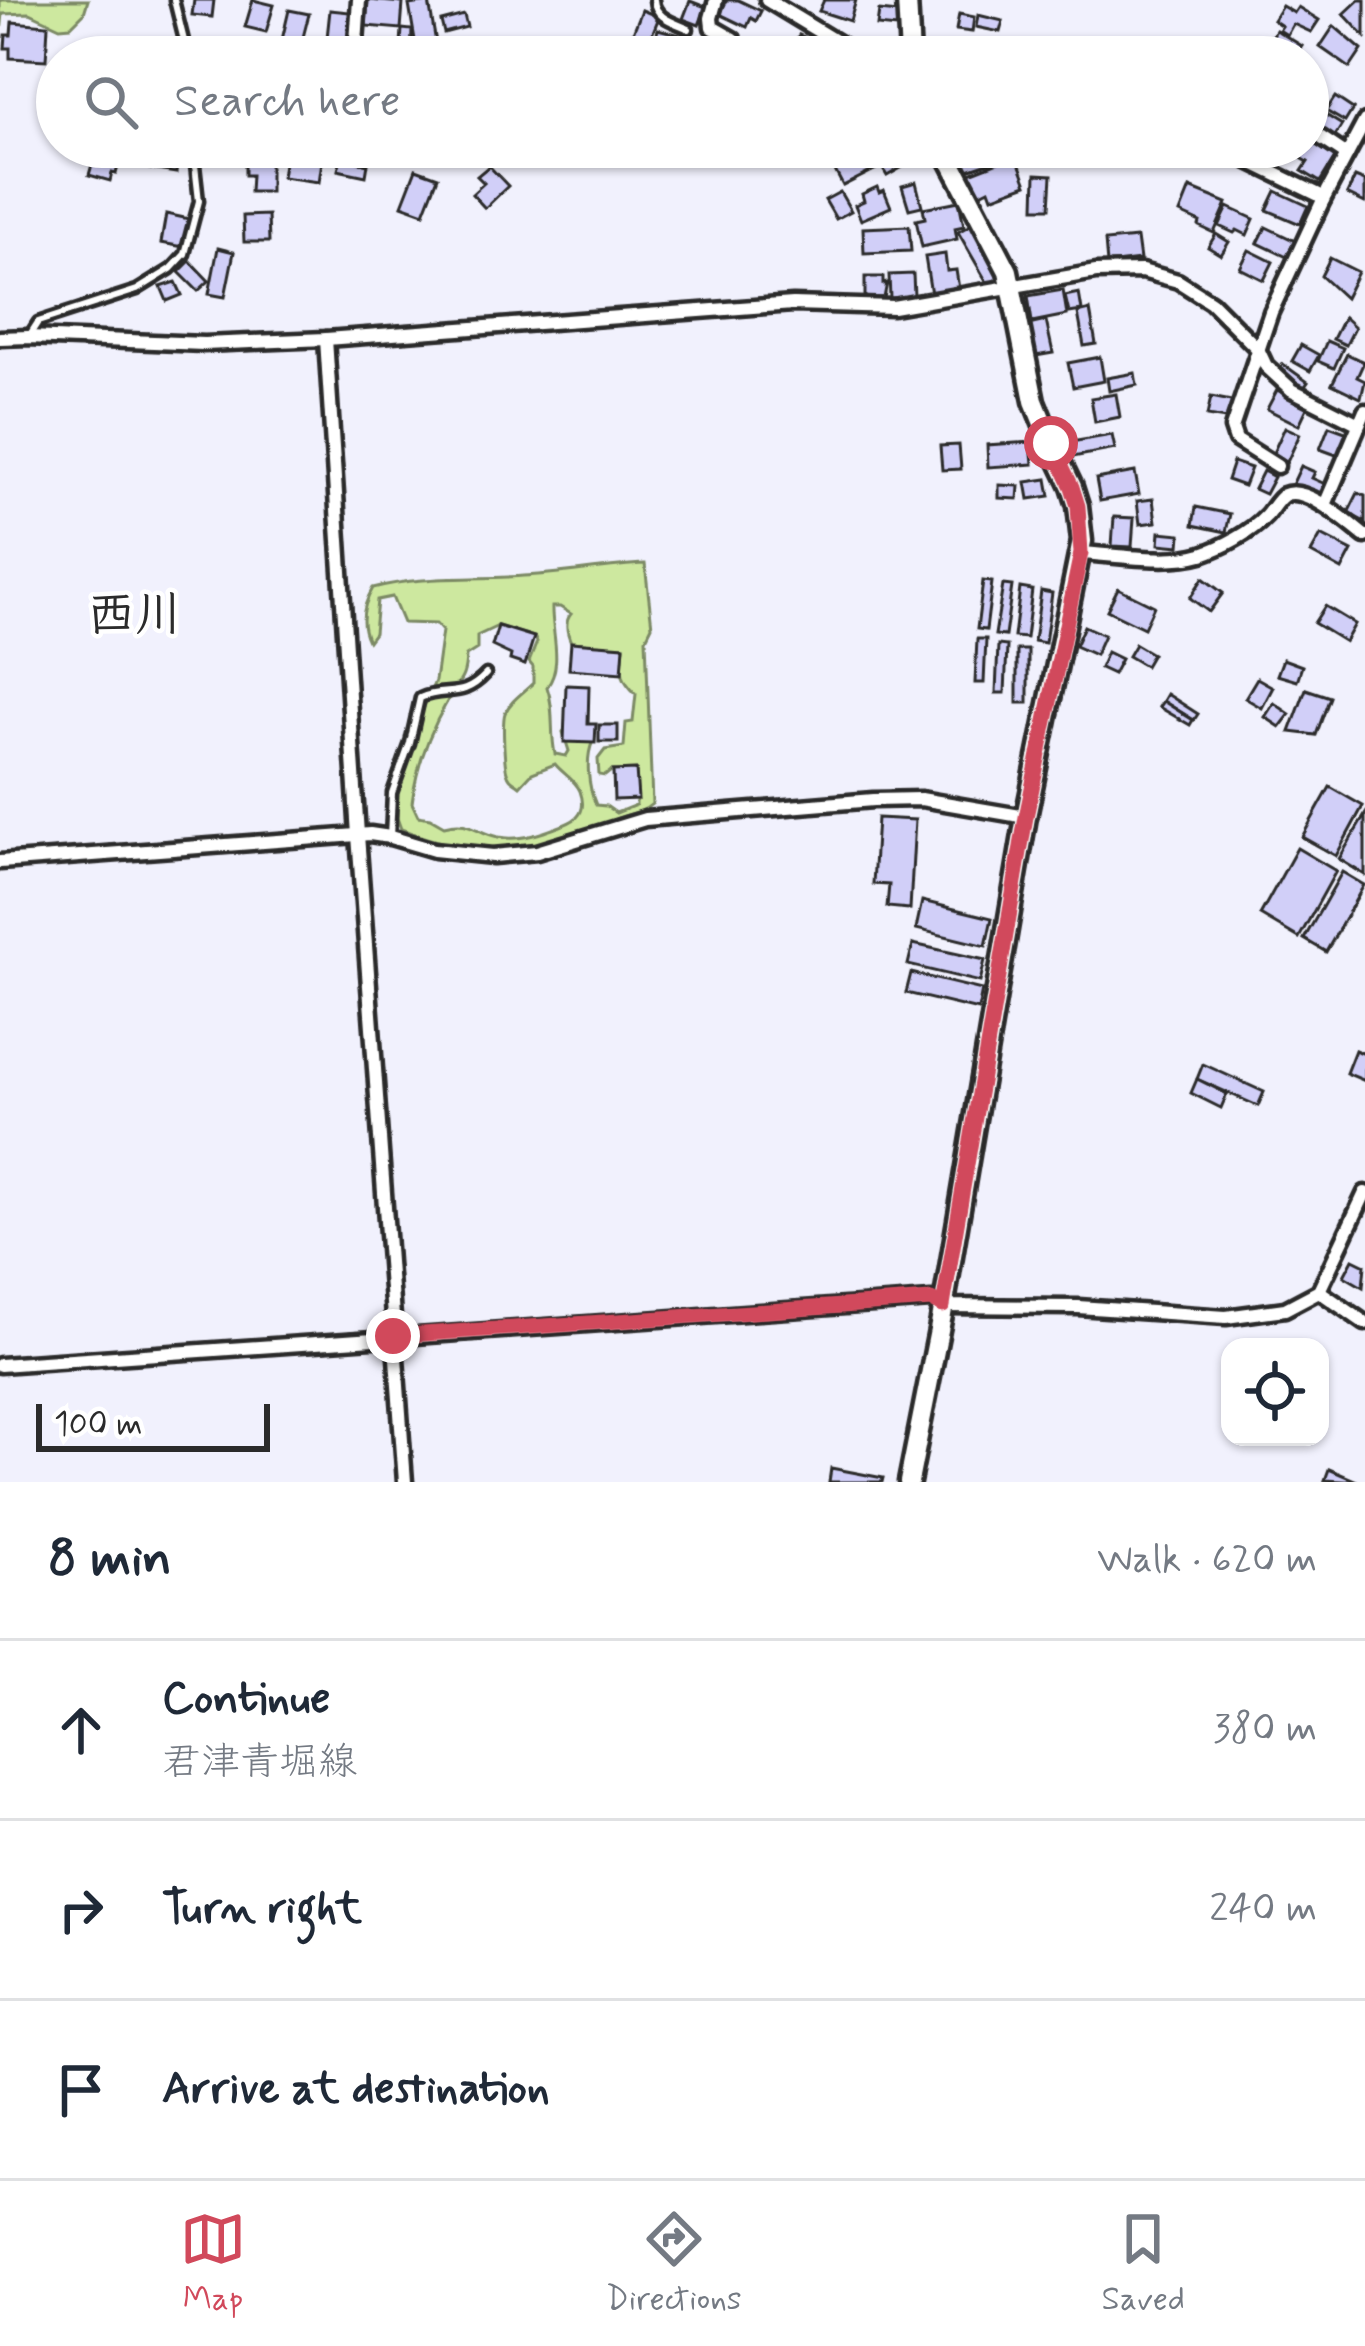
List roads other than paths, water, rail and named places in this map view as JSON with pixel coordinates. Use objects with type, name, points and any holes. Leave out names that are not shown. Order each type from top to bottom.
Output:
[{"type":"main road","points":[[907,0],[909,36]]},
{"type":"main road","points":[[908,1482],[943,1306],[1026,817],[1081,553],[1078,506],[1034,401],[1008,271],[954,168]]},
{"type":"street","points":[[356,36],[358,0]]},
{"type":"street","points":[[716,0],[712,27],[728,36]]},
{"type":"street","points":[[767,0],[827,36]]},
{"type":"street","points":[[1277,466],[1236,440],[1232,428],[1258,349],[1323,200],[1365,121]]},
{"type":"street","points":[[1329,142],[1347,154]]},
{"type":"street","points":[[1263,168],[1323,200]]},
{"type":"street","points":[[0,338],[204,344],[793,304],[893,307],[1096,272],[1142,271],[1178,280],[1211,302],[1292,390],[1362,417],[1325,505]]},
{"type":"street","points":[[326,339],[405,1482]]},
{"type":"street","points":[[1081,553],[1200,554],[1253,527],[1283,496],[1300,495],[1325,505],[1365,536]]},
{"type":"street","points":[[0,862],[358,835],[493,856],[537,852],[645,819],[873,800],[921,799],[1026,817]]},
{"type":"street","points":[[0,1365],[931,1300],[943,1306],[1078,1307],[1226,1317],[1285,1309],[1319,1292],[1365,1193]]},
{"type":"street","points":[[1319,1292],[1365,1323]]},
{"type":"lane","points":[[174,0],[183,36]]},
{"type":"lane","points":[[654,0],[659,15],[689,29]]},
{"type":"lane","points":[[28,337],[38,322],[137,290],[171,269],[185,254],[199,201],[195,168]]},
{"type":"lane","points":[[390,837],[392,793],[420,698],[458,693],[487,674]]},
{"type":"district","name":"西川","points":[[135,616]]}]
